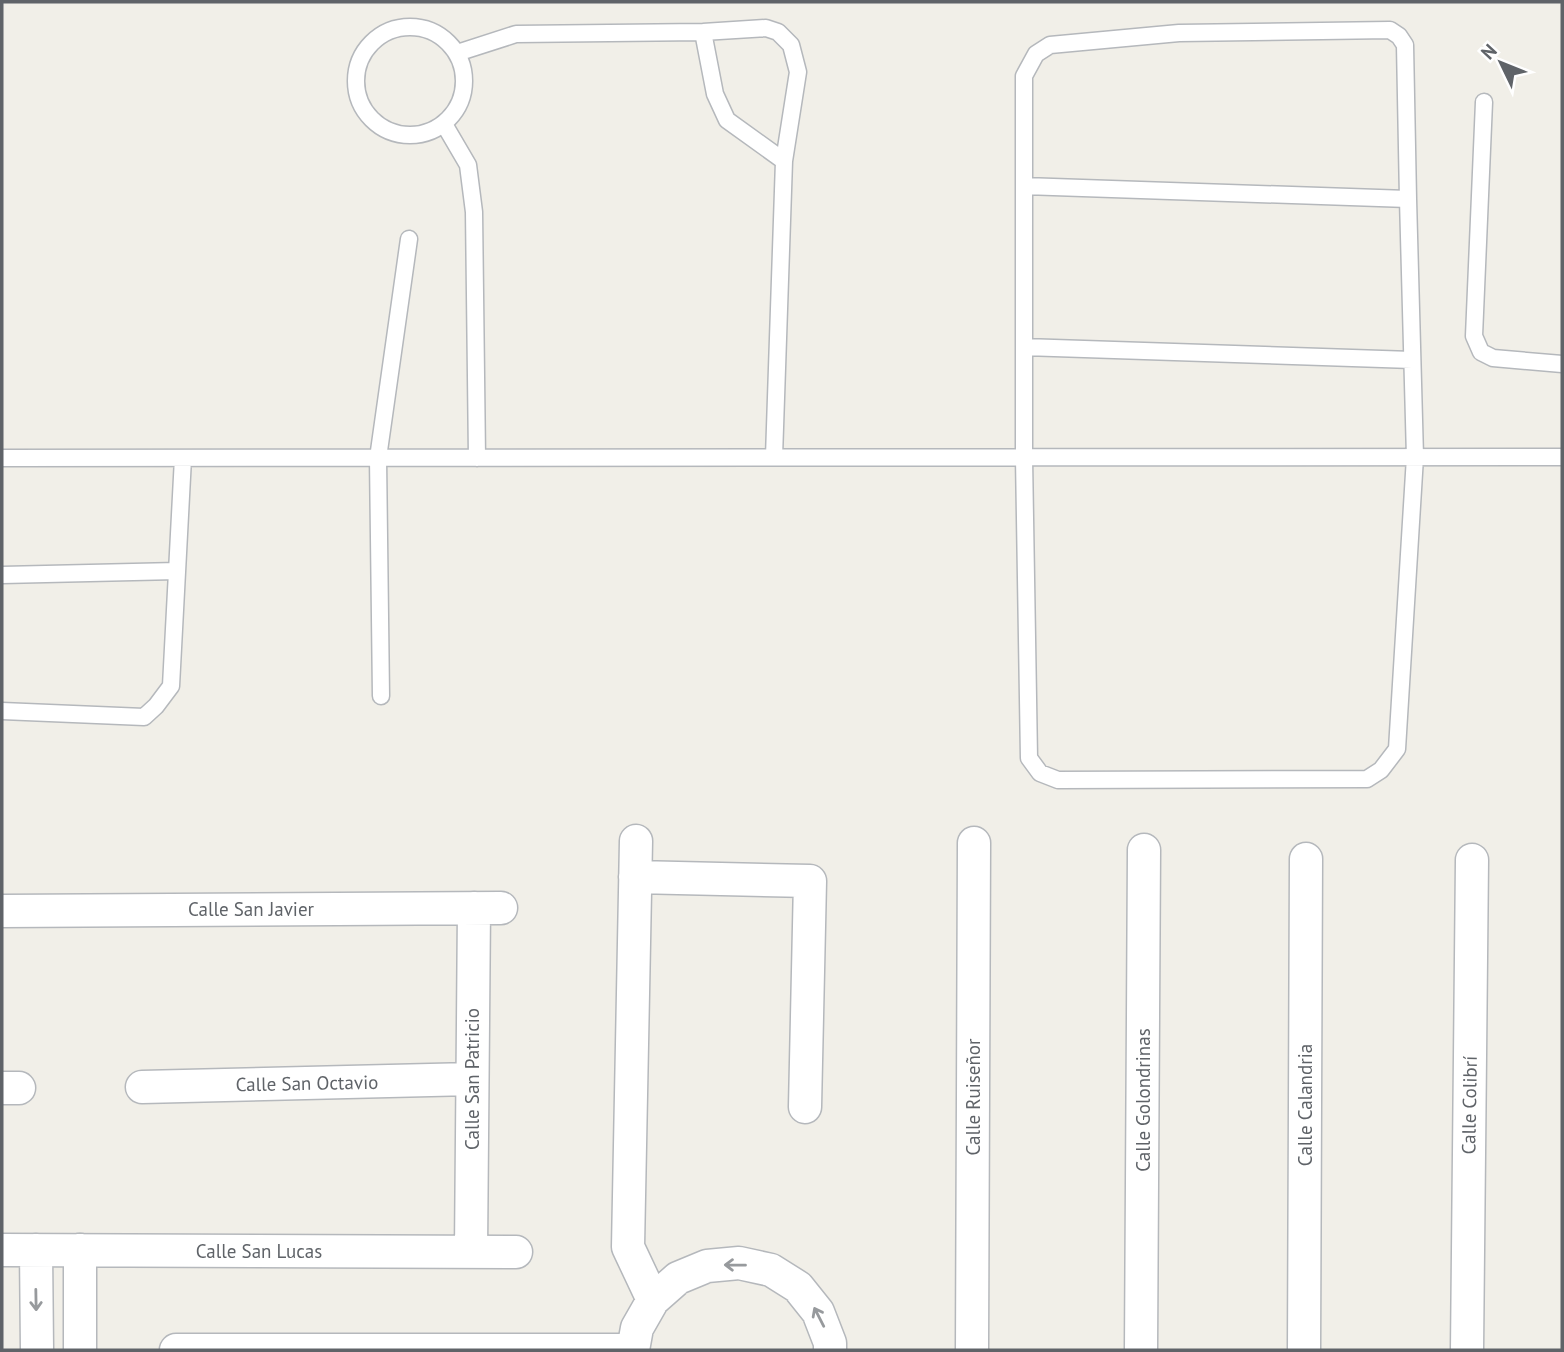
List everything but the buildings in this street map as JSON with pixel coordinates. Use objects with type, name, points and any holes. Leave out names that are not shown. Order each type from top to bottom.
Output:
[{"type":"street","points":[[636,841],[628,1247],[653,1300]]},
{"type":"street","name":"Calle Ruiseñor","points":[[972,1350],[974,843]]},
{"type":"street","name":"Calle Golondrinas","points":[[1141,1350],[1144,850]]},
{"type":"street","name":"Calle Calandria","points":[[1304,1350],[1306,859]]},
{"type":"street","name":"Calle Colibrí","points":[[1467,1350],[1472,860]]},
{"type":"street","points":[[635,877],[810,881],[805,1107]]},
{"type":"street","name":"Calle San Javier","points":[[2,911],[487,908]]},
{"type":"street","name":"Calle San Patricio","points":[[471,1251],[472,1079],[487,908]]},
{"type":"street","name":"Calle San Octavio","points":[[142,1087],[472,1079]]},
{"type":"street","name":"Calle San Lucas","points":[[2,1250],[516,1252]]},
{"type":"street","points":[[36,1250],[37,1350]]},
{"type":"street","points":[[79,1250],[80,1350]]},
{"type":"street","points":[[176,1350],[633,1350],[637,1328],[653,1300],[678,1279],[707,1266],[739,1263],[771,1270],[798,1287],[818,1312],[830,1343],[830,1350]]},
{"type":"lane","points":[[404,27],[420,27],[447,41],[457,53],[463,67],[462,98],[455,112],[444,124],[416,135],[400,135],[373,121],[363,109],[357,95],[358,65],[365,50],[375,39],[404,27]]},
{"type":"lane","points":[[457,53],[516,34],[703,32],[766,28],[778,32],[790,45],[798,72],[784,161],[774,457]]},
{"type":"lane","points":[[1390,30],[1399,36],[1405,45],[1415,457],[1397,749],[1381,770],[1367,779],[1058,780],[1040,774],[1029,758],[1024,457],[1024,186],[1024,76],[1036,54],[1050,46],[1179,33],[1390,30]]},
{"type":"lane","points":[[703,32],[715,94],[727,120],[784,161]]},
{"type":"lane","points":[[1484,102],[1474,336],[1481,352],[1493,358],[1562,364]]},
{"type":"lane","points":[[444,124],[468,165],[474,212],[477,458]]},
{"type":"lane","points":[[1024,186],[1408,199]]},
{"type":"lane","points":[[381,696],[379,458],[408,239]]},
{"type":"lane","points":[[1024,347],[1412,360]]},
{"type":"lane","points":[[2,458],[1562,457]]},
{"type":"lane","points":[[2,711],[144,717],[171,686],[183,458]]},
{"type":"lane","points":[[2,575],[177,571]]}]
